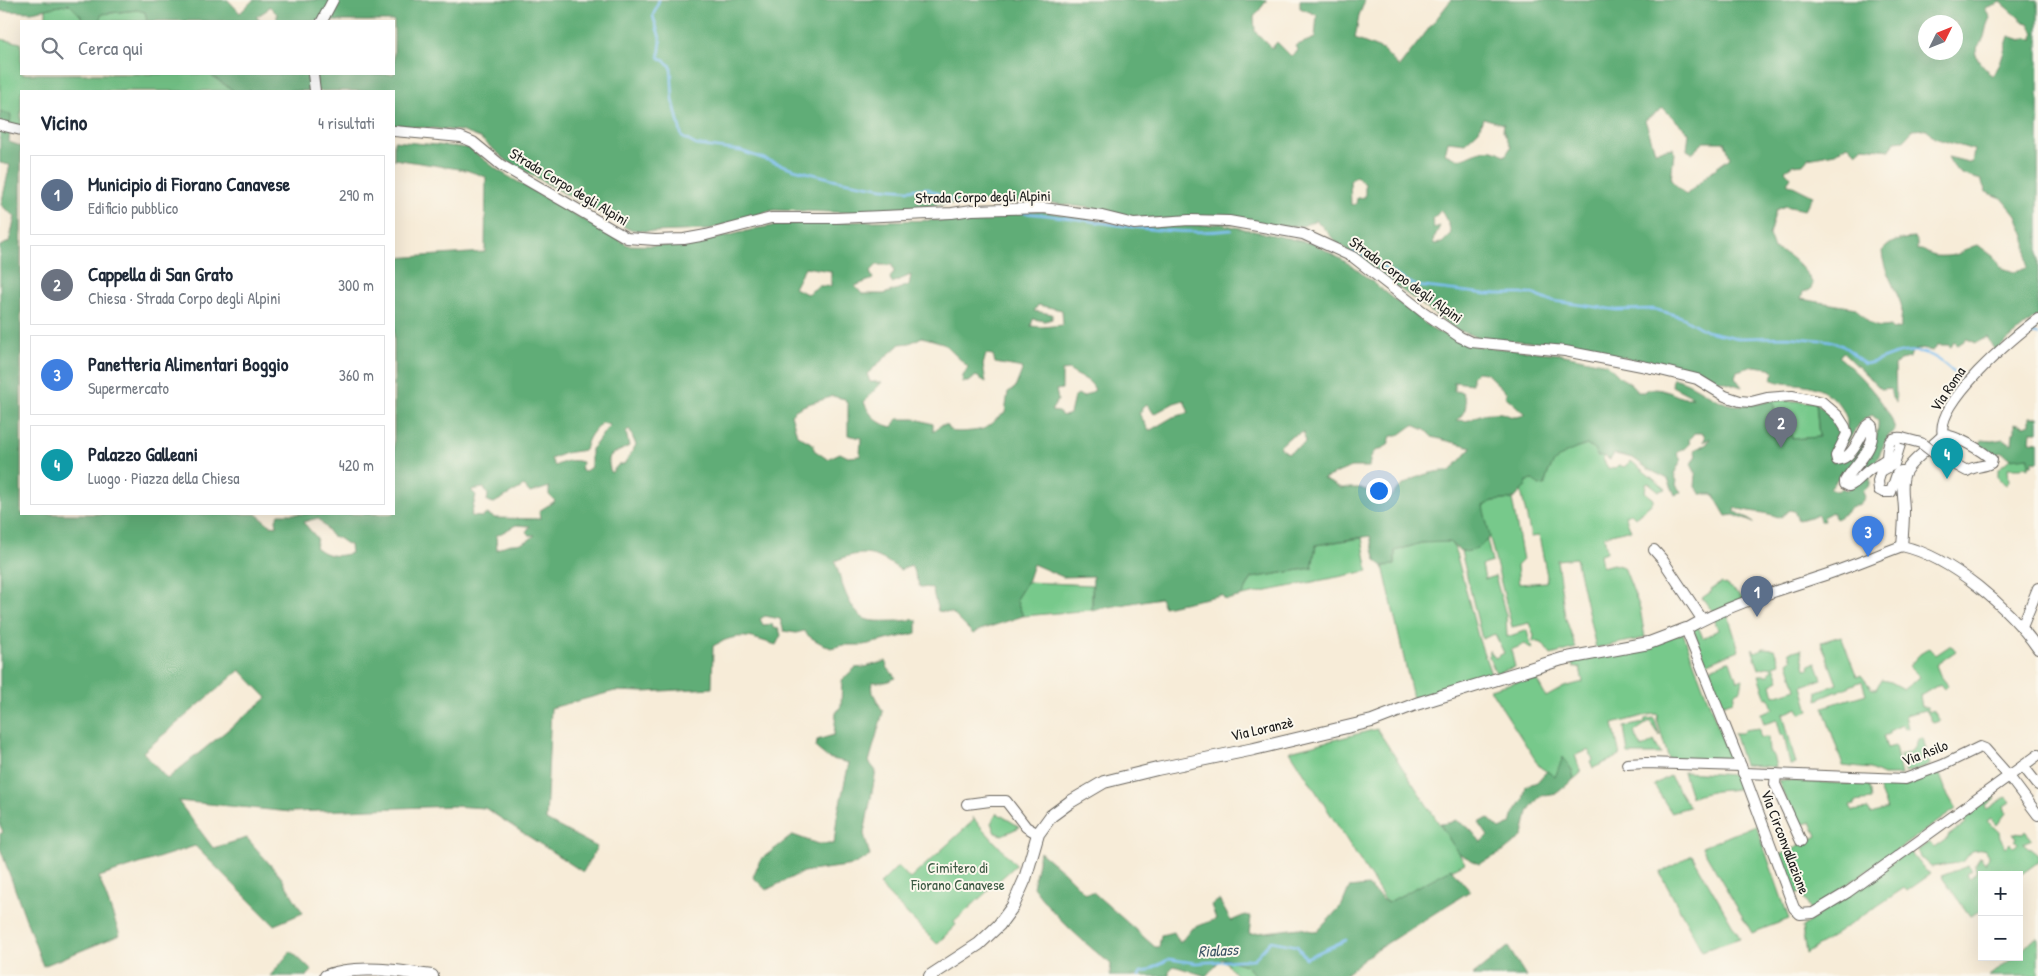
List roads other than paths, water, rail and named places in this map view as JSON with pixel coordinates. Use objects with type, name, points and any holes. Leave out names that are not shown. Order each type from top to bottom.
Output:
[{"type":"street","points":[[322,20],[332,0]]},
{"type":"street","points":[[313,75],[315,90]]},
{"type":"street","points":[[0,124],[20,130]]},
{"type":"street","name":"Strada Corpo degli Alpini","points":[[395,131],[460,137],[473,142],[510,170],[627,238],[655,240],[684,239],[770,218],[836,218],[1044,208],[1102,216],[1134,224],[1189,220],[1229,221],[1303,234],[1350,256],[1422,311],[1460,337],[1471,342],[1565,351],[1652,368],[1697,378],[1725,396],[1740,401],[1751,402],[1767,398],[1792,396],[1822,402],[1838,416],[1847,434],[1836,456],[1837,460],[1844,460],[1850,454],[1866,426],[1870,424],[1873,432],[1868,452],[1845,481],[1849,486],[1855,483],[1867,470],[1887,458],[1888,446],[1891,440],[1902,438]]},
{"type":"street","name":"Via Roma","points":[[1902,438],[1894,464],[1881,471],[1878,481],[1879,490],[1892,492],[1897,474],[1901,471],[1905,472],[1921,454],[1934,446],[1943,435],[1942,422],[1968,382],[2017,335],[2038,319]]},
{"type":"street","points":[[1902,438],[1920,442],[1956,466],[1967,471],[1973,466],[1986,466],[1991,463],[1992,460],[1981,451],[1950,435],[1943,435]]},
{"type":"street","points":[[1902,546],[1904,509],[1902,490],[1905,472]]},
{"type":"street","points":[[1686,629],[1702,619],[1784,587],[1830,573],[1902,546],[1924,553],[1972,581],[2022,627],[2038,649]]},
{"type":"street","points":[[1654,550],[1702,619]]},
{"type":"street","points":[[2022,627],[2038,588]]},
{"type":"street","name":"Via Circonvallazione","points":[[1686,629],[1742,769],[1794,908],[1800,914],[1813,913],[1848,892],[2008,775]]},
{"type":"street","name":"Via Loranzè","points":[[930,976],[979,944],[1008,912],[1025,879],[1038,834],[1052,816],[1070,802],[1104,782],[1157,768],[1372,721],[1416,704],[1562,659],[1649,642],[1686,629]]},
{"type":"street","name":"Via Asilo","points":[[1627,764],[1742,769],[1776,774],[1905,779],[1980,747],[1985,749],[2008,775]]},
{"type":"street","points":[[2038,755],[2008,775],[2038,815]]},
{"type":"street","points":[[2023,766],[2038,785]]},
{"type":"street","points":[[1776,774],[1775,784],[1801,841]]},
{"type":"street","points":[[967,804],[1006,801],[1026,828],[1038,834]]},
{"type":"street","points":[[326,976],[338,971],[362,970],[432,976]]},
{"type":"waterway","points":[[659,0],[653,16],[661,41],[659,57],[671,66],[673,100],[682,137],[696,145],[741,151],[794,169],[837,180],[883,188],[909,190],[926,188],[955,202]]},
{"type":"waterway","points":[[1024,213],[1153,229],[1205,232],[1231,230]]},
{"type":"waterway","points":[[967,219],[989,214]]},
{"type":"waterway","points":[[1352,253],[1356,251],[1417,286],[1486,294],[1533,294],[1547,300],[1617,310],[1654,309],[1682,317],[1706,331],[1738,338],[1788,337],[1821,340]]},
{"type":"waterway","points":[[2029,334],[2038,335]]},
{"type":"waterway","points":[[1824,340],[1841,345],[1864,364],[1899,353],[1919,352],[1928,354],[1944,364],[1960,379]]},
{"type":"waterway","name":"Rialass","points":[[1139,976],[1141,972],[1147,971],[1169,959],[1196,963],[1254,959],[1271,941],[1297,946],[1306,958],[1346,940]]},
{"type":"place","name":"Cappella di San Grato","points":[[1781,448]]},
{"type":"place","name":"Palazzo Galleani","points":[[1947,479]]},
{"type":"place","name":"Panetteria Alimentari Boggio","points":[[1868,557]]},
{"type":"place","name":"Municipio di Fiorano Canavese","points":[[1757,617]]},
{"type":"park label","name":"Cimitero di Fiorano Canavese","points":[[958,876]]}]
